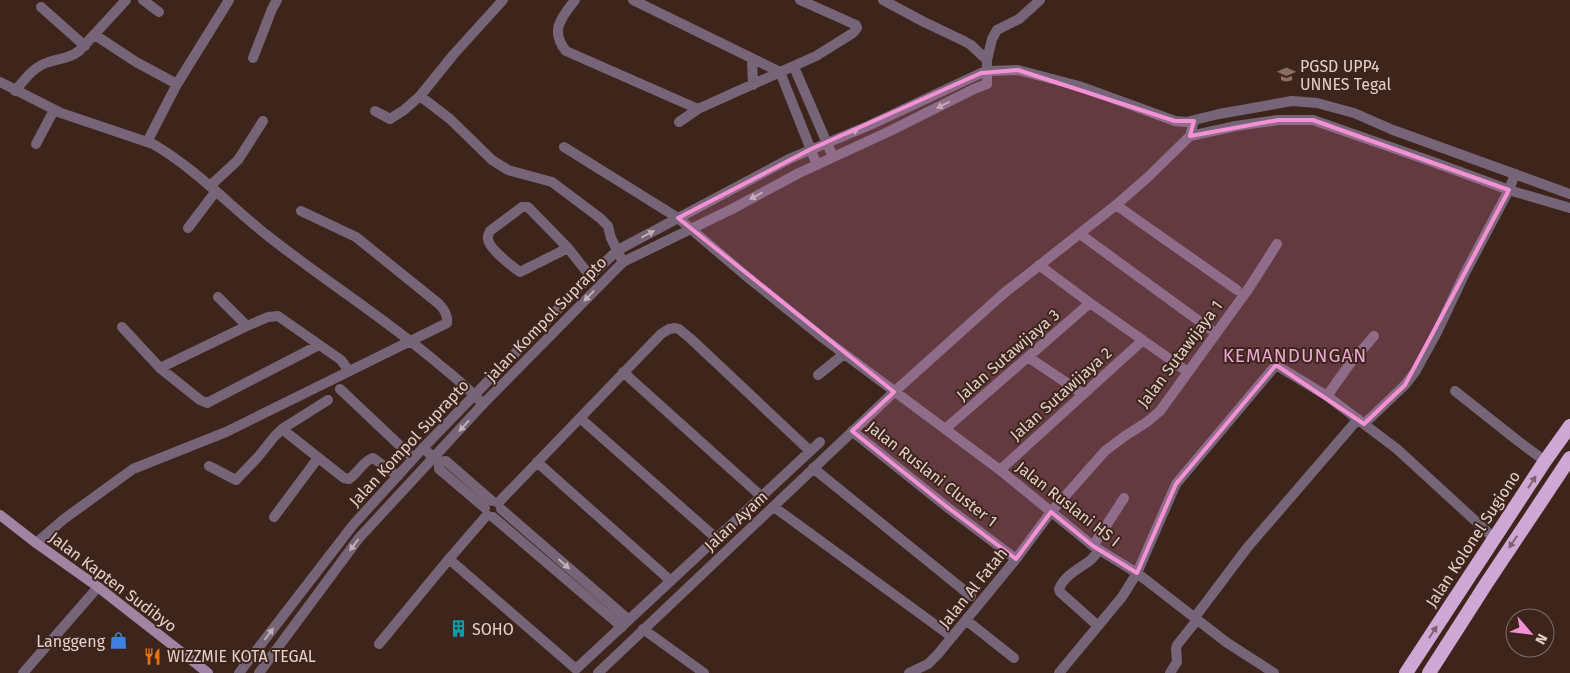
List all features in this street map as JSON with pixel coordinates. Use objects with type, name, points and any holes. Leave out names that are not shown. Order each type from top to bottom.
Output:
[{"type":"highway","name":"Jalan Kolonel Sugiono","points":[[1406,673],[1519,500],[1570,426]]},
{"type":"highway","points":[[1429,673],[1570,458]]},
{"type":"highway","points":[[1519,500],[1535,510]]},
{"type":"main road","name":"Jalan Kapten Sudibyo","points":[[0,515],[36,544],[98,587],[208,673]]},
{"type":"street","points":[[15,91],[36,68],[48,62],[72,56],[85,46],[126,0]]},
{"type":"street","points":[[144,0],[158,12]]},
{"type":"street","points":[[147,142],[177,84],[229,0]]},
{"type":"street","points":[[253,58],[272,9],[278,0]]},
{"type":"street","points":[[375,111],[390,119],[404,110],[420,96],[460,47],[503,0]]},
{"type":"street","points":[[575,0],[560,20],[558,28],[561,44],[566,50],[698,109]]},
{"type":"street","points":[[633,0],[780,72],[817,165]]},
{"type":"street","points":[[679,122],[698,109],[816,56],[853,33],[857,28],[856,25],[800,0]]},
{"type":"street","points":[[883,0],[964,41],[987,66],[1018,70],[1078,86],[1175,121],[1194,121],[1219,114],[1292,101],[1318,103],[1354,113],[1393,130],[1570,194]]},
{"type":"street","points":[[987,66],[992,38],[997,30],[1019,19],[1040,0]]},
{"type":"street","points":[[41,7],[85,46]]},
{"type":"street","points":[[95,35],[136,62],[177,84]]},
{"type":"street","points":[[752,59],[753,85]]},
{"type":"street","name":"jalan Kompol Suprapto","points":[[259,673],[359,538],[437,460],[483,404],[623,262],[833,157],[987,84],[987,66]]},
{"type":"street","name":"Jalan Kompol Suprapto","points":[[239,673],[352,525],[413,458],[590,276],[618,250],[811,148],[870,125],[987,66]]},
{"type":"street","points":[[794,67],[833,157]]},
{"type":"street","points":[[0,82],[54,110],[147,142],[166,151],[213,188],[268,236],[411,340],[483,404]]},
{"type":"street","points":[[420,96],[450,119],[492,160],[508,170],[552,182],[586,208],[608,226],[623,262]]},
{"type":"street","points":[[36,144],[54,110]]},
{"type":"street","points":[[1194,121],[1190,136],[1236,126],[1278,120],[1313,120],[1509,190],[1570,208]]},
{"type":"street","points":[[188,228],[213,188],[238,160],[263,121]]},
{"type":"street","name":"Jalan Ayam","points":[[598,673],[643,629],[777,510],[814,468],[894,392],[1004,294],[1116,205],[1190,136]]},
{"type":"street","name":"Jalan Ruslani HS I","points":[[564,147],[678,218],[745,275],[844,354],[1000,470],[1096,548],[1137,573],[1226,642],[1274,673]]},
{"type":"street","points":[[1170,673],[1177,662],[1177,645],[1252,542],[1361,422],[1406,385],[1415,372],[1509,190],[1514,174]]},
{"type":"street","points":[[1116,205],[1238,290]]},
{"type":"street","points":[[568,248],[520,272],[492,248],[488,241],[488,236],[490,231],[522,206],[526,207],[568,248],[590,276]]},
{"type":"street","points":[[36,544],[64,519],[133,469],[226,432],[346,367],[446,324],[448,320],[444,309],[381,256],[356,237],[301,211]]},
{"type":"street","points":[[1080,234],[1210,329]]},
{"type":"street","name":"Jalan Sutawijaya 1","points":[[1051,512],[1105,451],[1160,411],[1249,288],[1277,244]]},
{"type":"street","points":[[1039,265],[1188,372]]},
{"type":"street","points":[[218,297],[247,326]]},
{"type":"street","name":"Jalan Sutawijaya 3","points":[[945,429],[1090,303]]},
{"type":"street","points":[[160,368],[247,326],[268,317],[278,316],[346,367]]},
{"type":"street","points":[[122,327],[160,368],[200,400],[207,403],[319,345]]},
{"type":"street","points":[[380,644],[449,559],[493,509],[623,372],[661,334],[669,329],[675,328],[679,330],[810,451]]},
{"type":"street","points":[[1327,396],[1349,365],[1374,336]]},
{"type":"street","name":"Jalan Sutawijaya 2","points":[[1000,470],[1142,340]]},
{"type":"street","points":[[818,375],[844,354]]},
{"type":"street","points":[[1028,357],[1083,394]]},
{"type":"street","points":[[1059,673],[1122,597],[1137,573],[1176,484],[1276,365],[1327,396],[1397,449],[1494,538]]},
{"type":"street","points":[[623,372],[762,496]]},
{"type":"street","points":[[340,389],[413,458]]},
{"type":"street","points":[[1455,391],[1518,442],[1545,461]]},
{"type":"street","points":[[209,466],[236,480],[282,429],[328,400]]},
{"type":"street","points":[[580,418],[716,538]]},
{"type":"street","points":[[282,429],[344,478],[349,479],[352,477],[367,460],[373,458],[398,476]]},
{"type":"street","name":"Jalan Ruslani Cluster 1","points":[[852,431],[1016,559]]},
{"type":"street","points":[[449,559],[576,669],[820,442]]},
{"type":"street","points":[[423,448],[437,460],[446,461],[464,484],[493,509],[522,527],[544,554]]},
{"type":"street","points":[[274,517],[318,458]]},
{"type":"street","points":[[537,462],[671,581]]},
{"type":"street","points":[[814,468],[971,596]]},
{"type":"street","points":[[1098,626],[1059,589],[1077,569],[1090,561],[1124,498]]},
{"type":"street","points":[[493,509],[515,536],[544,554],[625,623]]},
{"type":"street","points":[[777,510],[950,635]]},
{"type":"street","name":"Jalan Al Fatah","points":[[911,673],[928,664],[950,635],[966,620],[1016,559],[1051,512]]},
{"type":"street","points":[[515,536],[522,527]]},
{"type":"street","points":[[23,673],[98,587]]},
{"type":"street","points":[[302,591],[313,600]]},
{"type":"street","points":[[966,620],[1014,658]]},
{"type":"street","points":[[643,629],[704,673]]},
{"type":"highlighted area","points":[[1018,70],[1175,121],[1194,121],[1190,136],[1278,120],[1313,120],[1509,190],[1405,385],[1364,424],[1276,365],[1176,484],[1137,573],[1093,546],[1051,512],[1016,559],[947,507],[852,431],[894,392],[678,218],[811,149],[981,73]]},
{"type":"place","name":"PGSD UPP4 UNNES Tegal","points":[[1286,75]]},
{"type":"place","name":"SOHO","points":[[458,629]]},
{"type":"place","name":"Langgeng","points":[[119,641]]},
{"type":"place","name":"WIZZMIE KOTA TEGAL","points":[[153,656]]},
{"type":"district","name":"KEMANDUNGAN","points":[[1295,355]]}]
